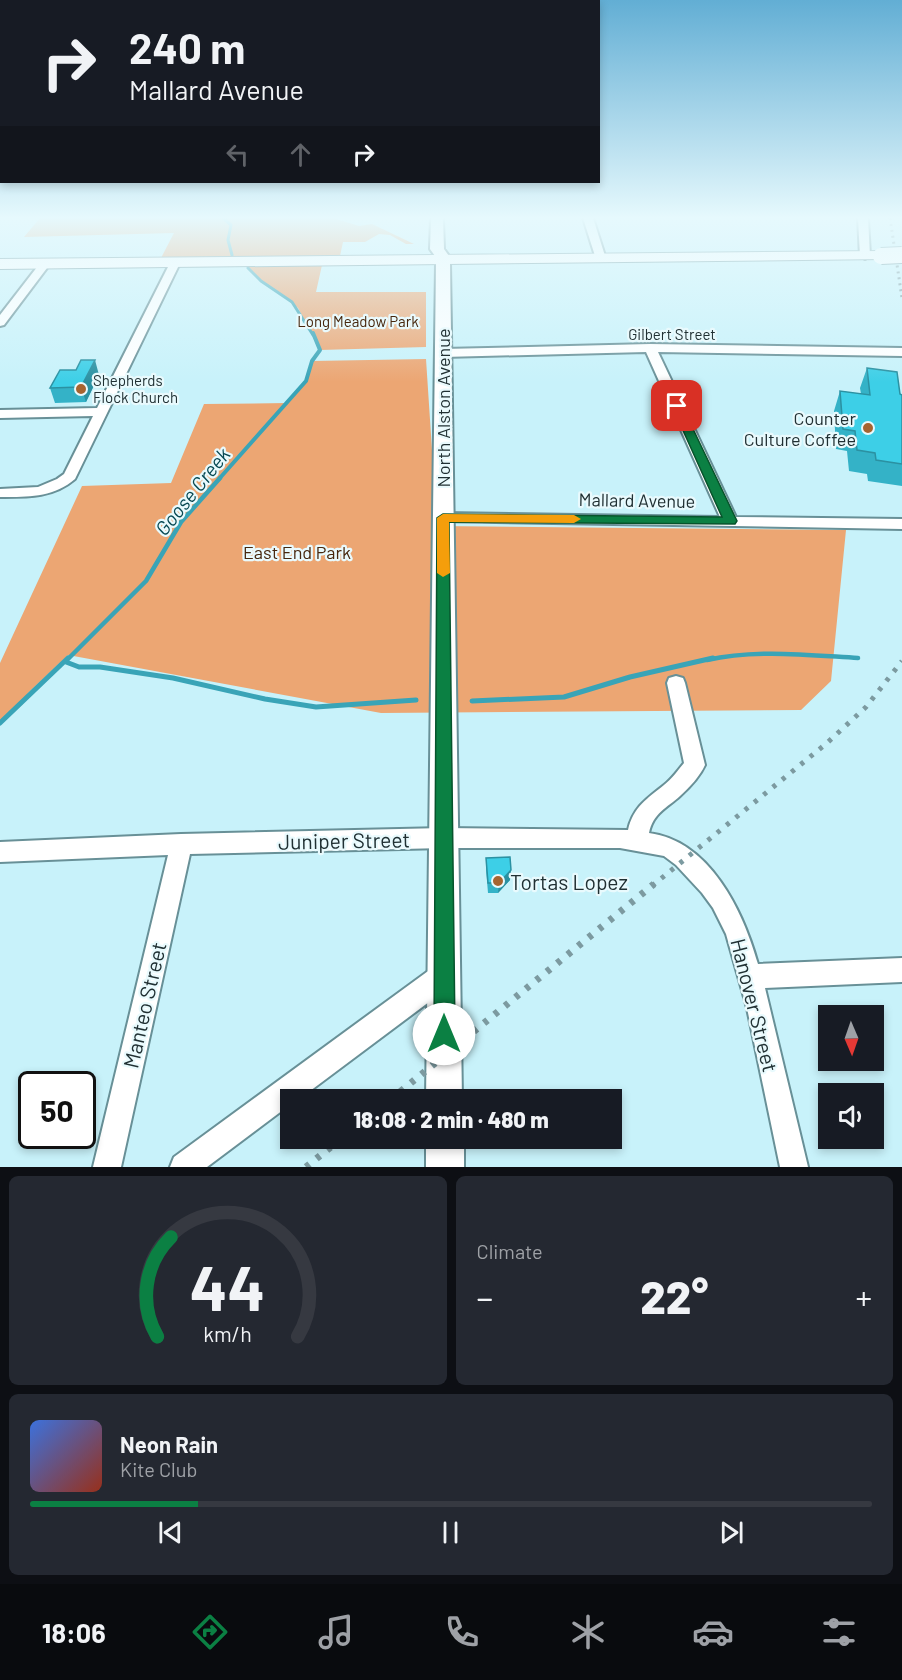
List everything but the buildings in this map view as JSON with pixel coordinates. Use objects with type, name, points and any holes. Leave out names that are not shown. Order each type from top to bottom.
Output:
[{"type":"main road","name":"North Alston Avenue","points":[[442,272],[444,1089]]},
{"type":"main road","points":[[445,1149],[445,1167]]},
{"type":"street","points":[[0,323],[39,272]]},
{"type":"street","points":[[0,493],[39,492],[61,486],[74,471],[170,272]]},
{"type":"street","points":[[650,348],[730,521]]},
{"type":"street","name":"Gilbert Street","points":[[443,353],[650,348],[902,352]]},
{"type":"street","points":[[0,414],[102,412]]},
{"type":"street","name":"Mallard Avenue","points":[[443,518],[902,524]]},
{"type":"street","points":[[637,840],[641,820],[653,804],[685,778],[695,765],[676,682]]},
{"type":"street","name":"Juniper Street","points":[[0,852],[82,850],[181,843],[444,838],[637,840],[671,849],[684,858]]},
{"type":"street","name":"Manteo Street","points":[[107,1167],[181,843]]},
{"type":"street","name":"Hanover Street","points":[[684,858],[710,886],[726,908],[737,931],[750,976],[794,1167]]},
{"type":"street","points":[[750,976],[902,970]]},
{"type":"street","points":[[184,1167],[444,975]]},
{"type":"green space","name":"Long Meadow Park","points":[[252,272],[320,272],[316,292],[426,292],[426,347],[320,350],[298,308]]},
{"type":"green space","name":"East End Park","points":[[426,359],[437,526],[846,530],[831,681],[801,710],[381,713],[68,655],[28,693],[23,704],[0,724],[0,663],[82,486],[171,483],[204,404],[288,403],[306,381],[312,361]]},
{"type":"waterway","name":"Goose Creek","points":[[252,272],[292,302],[313,335]]},
{"type":"waterway","name":"Goose Creek","points":[[219,479],[306,381],[312,361],[320,350],[313,333]]},
{"type":"waterway","name":"Goose Creek","points":[[67,660],[146,581],[181,522],[220,478]]},
{"type":"waterway","points":[[707,660],[763,654],[858,658]]},
{"type":"waterway","name":"Goose Creek","points":[[0,723],[68,658]]},
{"type":"waterway","points":[[472,701],[564,697],[630,677],[713,658]]},
{"type":"waterway","points":[[66,662],[79,667],[100,667],[173,678],[265,699],[316,707],[416,700]]},
{"type":"railway","points":[[898,272],[902,298]]},
{"type":"railway","points":[[652,886],[827,743],[866,707],[902,661]]},
{"type":"railway","points":[[403,1089],[654,884]]},
{"type":"railway","points":[[306,1167],[328,1149]]},
{"type":"slow traffic","points":[[443,573],[443,518],[574,519]]},
{"type":"place","name":"Shepherds Flock Church","points":[[81,389]]},
{"type":"place","name":"Counter Culture Coffee","points":[[868,428]]},
{"type":"place","name":"Tortas Lopez","points":[[498,881]]},
{"type":"route","points":[[444,1034],[443,518],[730,521],[677,406]]}]
